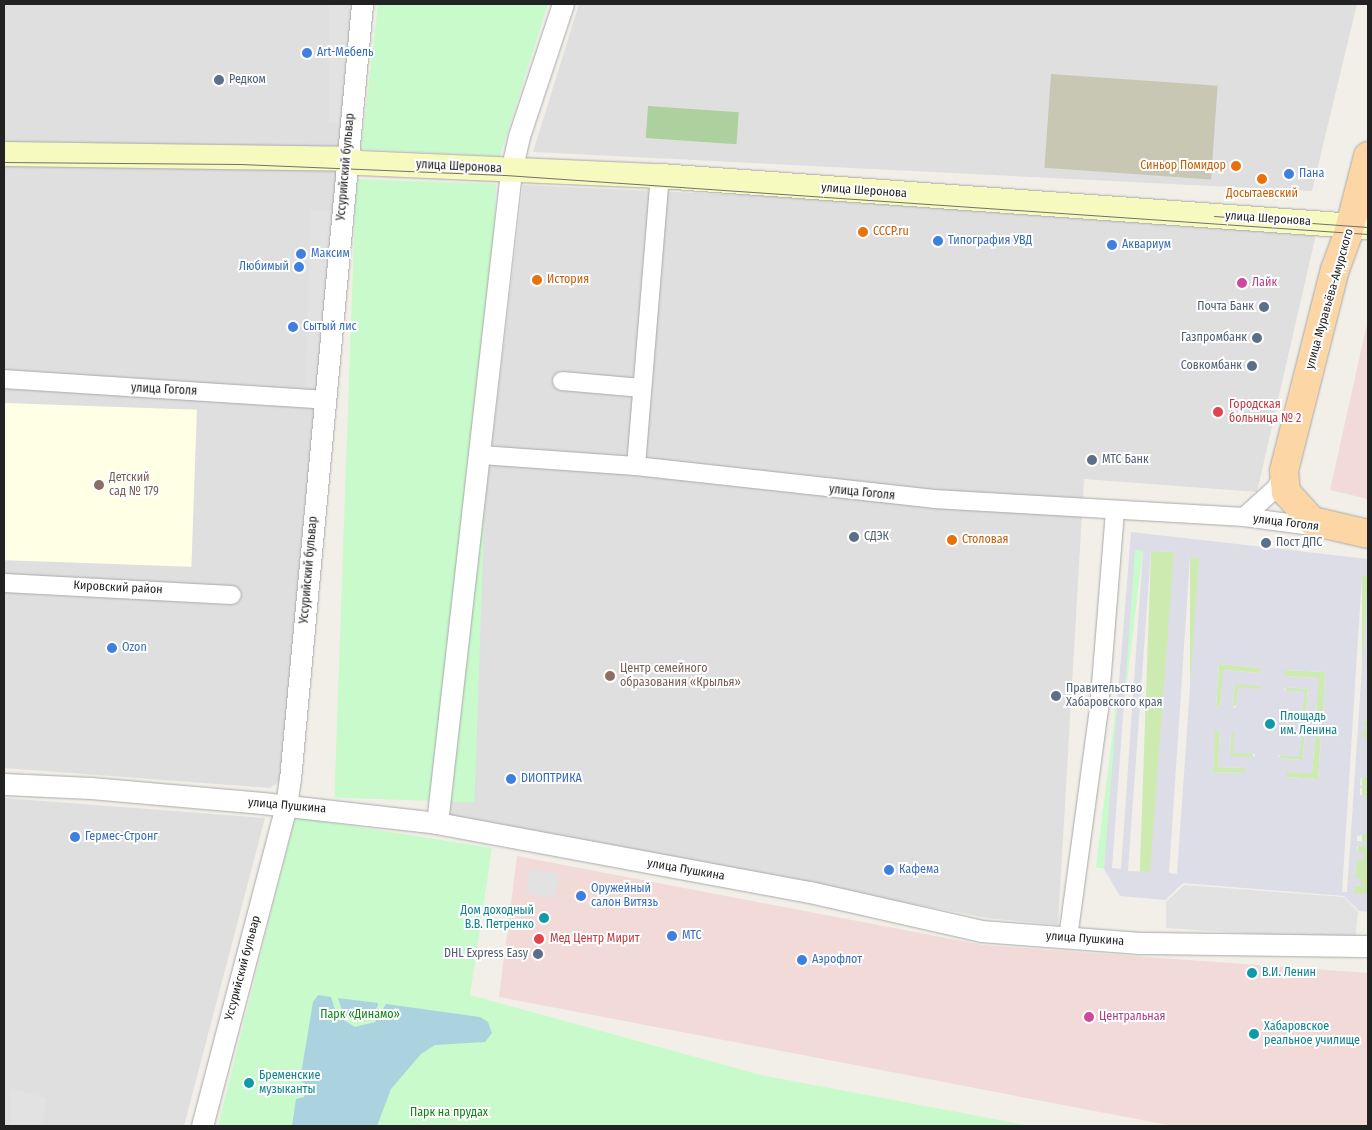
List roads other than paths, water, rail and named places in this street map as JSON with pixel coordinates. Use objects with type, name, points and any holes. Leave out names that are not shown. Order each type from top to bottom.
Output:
[{"type":"main road","name":"улица Шеронова","points":[[4,154],[350,163],[660,176],[1359,226]]},
{"type":"main road","name":"улица Муравьёва-Амурского","points":[[1368,156],[1359,226],[1335,269],[1284,471],[1286,492],[1299,510],[1312,522],[1329,528],[1368,534]]},
{"type":"main road","name":"улица Шеронова","points":[[4,165],[350,163]]},
{"type":"street","name":"Уссурийский бульвар","points":[[202,1126],[286,806],[350,163],[362,4]]},
{"type":"street","points":[[438,823],[481,455],[511,170],[519,136],[563,4]]},
{"type":"street","points":[[636,466],[660,176]]},
{"type":"street","name":"улица Гоголя","points":[[4,379],[325,400]]},
{"type":"street","points":[[562,381],[642,388]]},
{"type":"street","name":"улица Гоголя","points":[[481,455],[636,466],[852,492],[1115,511],[1244,517],[1329,528]]},
{"type":"street","name":"улица Гоголя","points":[[1244,517],[1276,488],[1284,471]]},
{"type":"street","points":[[1068,938],[1099,710],[1115,511]]},
{"type":"street","name":"Кировский район","points":[[4,583],[232,595]]},
{"type":"street","name":"улица Пушкина","points":[[4,784],[91,788],[286,806],[438,823],[810,892],[981,931],[1140,943],[1368,946]]},
{"type":"water","points":[[318,995],[331,997],[337,1016],[355,1027],[375,1022],[386,1004],[480,1017],[488,1022],[492,1033],[485,1042],[435,1045],[421,1054],[391,1089],[377,1126],[292,1126],[296,1099],[304,1097],[307,1091],[307,1085],[300,1080],[313,1002]]},
{"type":"water","points":[[338,998],[378,1003],[378,1006],[367,1020],[357,1021],[343,1014]]},
{"type":"tram line","points":[[4,162],[240,164],[505,175],[1368,234]]},
{"type":"tram line","points":[[1214,216],[1368,227]]},
{"type":"place","name":"Art-Мебель","points":[[307,53]]},
{"type":"place","name":"Редком","points":[[219,80]]},
{"type":"place","name":"Синьор Помидор","points":[[1236,166]]},
{"type":"place","name":"Пана","points":[[1289,174]]},
{"type":"place","name":"Досытаевский","points":[[1262,179]]},
{"type":"place","name":"СССР.ru","points":[[863,232]]},
{"type":"place","name":"Типография УВД","points":[[938,241]]},
{"type":"place","name":"Аквариум","points":[[1112,245]]},
{"type":"place","name":"Максим","points":[[301,254]]},
{"type":"place","name":"Любимый","points":[[299,267]]},
{"type":"place","name":"История","points":[[537,280]]},
{"type":"place","name":"Лайк","points":[[1242,283]]},
{"type":"place","name":"Почта Банк","points":[[1264,307]]},
{"type":"place","name":"Сытый лис","points":[[293,327]]},
{"type":"place","name":"Газпромбанк","points":[[1257,338]]},
{"type":"place","name":"Совкомбанк","points":[[1252,366]]},
{"type":"place","name":"Городская больница № 2","points":[[1218,412]]},
{"type":"place","name":"МТС Банк","points":[[1092,460]]},
{"type":"place","name":"Детский сад № 179","points":[[99,485]]},
{"type":"place","name":"СДЭК","points":[[854,537]]},
{"type":"place","name":"Столовая","points":[[952,540]]},
{"type":"place","name":"Пост ДПС","points":[[1266,543]]},
{"type":"place","name":"Ozon","points":[[112,648]]},
{"type":"place","name":"Центр семейного образования «Крылья»","points":[[610,676]]},
{"type":"place","name":"Правительство Хабаровского края","points":[[1056,696]]},
{"type":"place","name":"Площадь им. Ленина","points":[[1270,724]]},
{"type":"place","name":"DИОПТРИКА","points":[[511,779]]},
{"type":"place","name":"Гермес-Стронг","points":[[75,837]]},
{"type":"place","name":"Кафема","points":[[889,870]]},
{"type":"place","name":"Оружейный салон Витязь","points":[[581,896]]},
{"type":"place","name":"Дом доходный В.В. Петренко","points":[[544,918]]},
{"type":"place","name":"МТС","points":[[672,936]]},
{"type":"place","name":"Мед Центр Мирит","points":[[539,939]]},
{"type":"place","name":"DHL Express Easy","points":[[538,954]]},
{"type":"place","name":"Аэрофлот","points":[[802,960]]},
{"type":"place","name":"В.И. Ленин","points":[[1252,973]]},
{"type":"place","name":"Центральная","points":[[1089,1017]]},
{"type":"place","name":"Хабаровское реальное училище","points":[[1254,1034]]},
{"type":"place","name":"Бременские музыканты","points":[[249,1083]]},
{"type":"park label","name":"Парк «Динамо»","points":[[360,1015]]},
{"type":"park label","name":"Парк на прудах","points":[[449,1113]]}]
